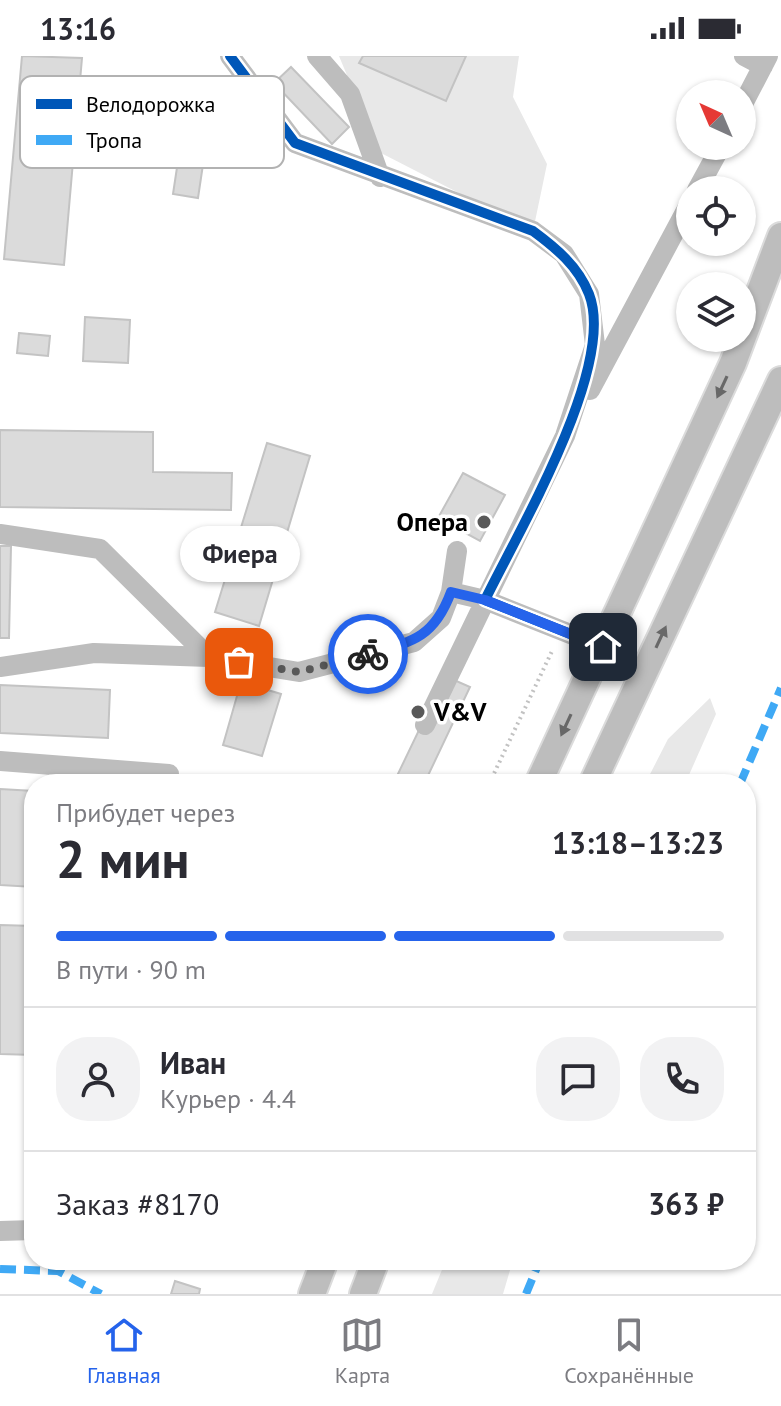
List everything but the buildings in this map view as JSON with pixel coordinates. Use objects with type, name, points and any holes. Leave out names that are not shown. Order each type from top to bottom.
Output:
[{"type":"main road","points":[[543,774],[733,363],[781,236]]},
{"type":"main road","points":[[597,774],[781,380]]},
{"type":"main road","points":[[312,1294],[321,1270]]},
{"type":"main road","points":[[363,1294],[372,1270]]},
{"type":"street","points":[[230,56],[245,76]]},
{"type":"street","points":[[317,56],[350,94],[380,177]]},
{"type":"street","points":[[744,56],[766,61],[756,80]]},
{"type":"street","points":[[284,128],[295,143],[380,177],[533,231],[564,254],[589,294],[595,345],[565,436]]},
{"type":"street","points":[[425,725],[565,436],[676,229]]},
{"type":"street","points":[[0,534],[100,549],[209,657]]},
{"type":"street","points":[[0,667],[94,653],[209,657],[299,672],[414,642],[441,618],[451,592],[457,551]]},
{"type":"street","points":[[451,592],[485,600],[603,647]]},
{"type":"street","points":[[0,761],[169,774]]},
{"type":"street","points":[[0,1231],[24,1230]]},
{"type":"path","points":[[494,774],[553,649]]},
{"type":"shaded area","points":[[339,56],[519,56],[513,97],[547,164],[533,231],[379,152]]},
{"type":"shaded area","points":[[710,698],[716,714],[689,774],[650,774],[668,739]]},
{"type":"shaded area","points":[[442,1270],[510,1270],[503,1294],[432,1294]]},
{"type":"marked path","points":[[744,774],[781,688]]},
{"type":"marked path","points":[[0,1269],[24,1270]]},
{"type":"marked path","points":[[29,1270],[58,1271],[101,1294]]},
{"type":"marked path","points":[[526,1294],[536,1270]]},
{"type":"cycle path","points":[[230,56],[245,76]]},
{"type":"cycle path","points":[[284,128],[295,143],[533,231],[558,251],[579,275],[589,294],[594,325],[589,363],[577,405],[540,492],[485,600],[603,647]]},
{"type":"way so far","points":[[239,662],[299,672],[368,654]]},
{"type":"place","name":"Опера","points":[[484,522]]},
{"type":"place","name":"Фиера","points":[[239,662]]},
{"type":"place","name":"V&V","points":[[418,712]]},
{"type":"route","points":[[368,654],[414,642],[441,618],[451,592],[485,600],[603,647]]}]
